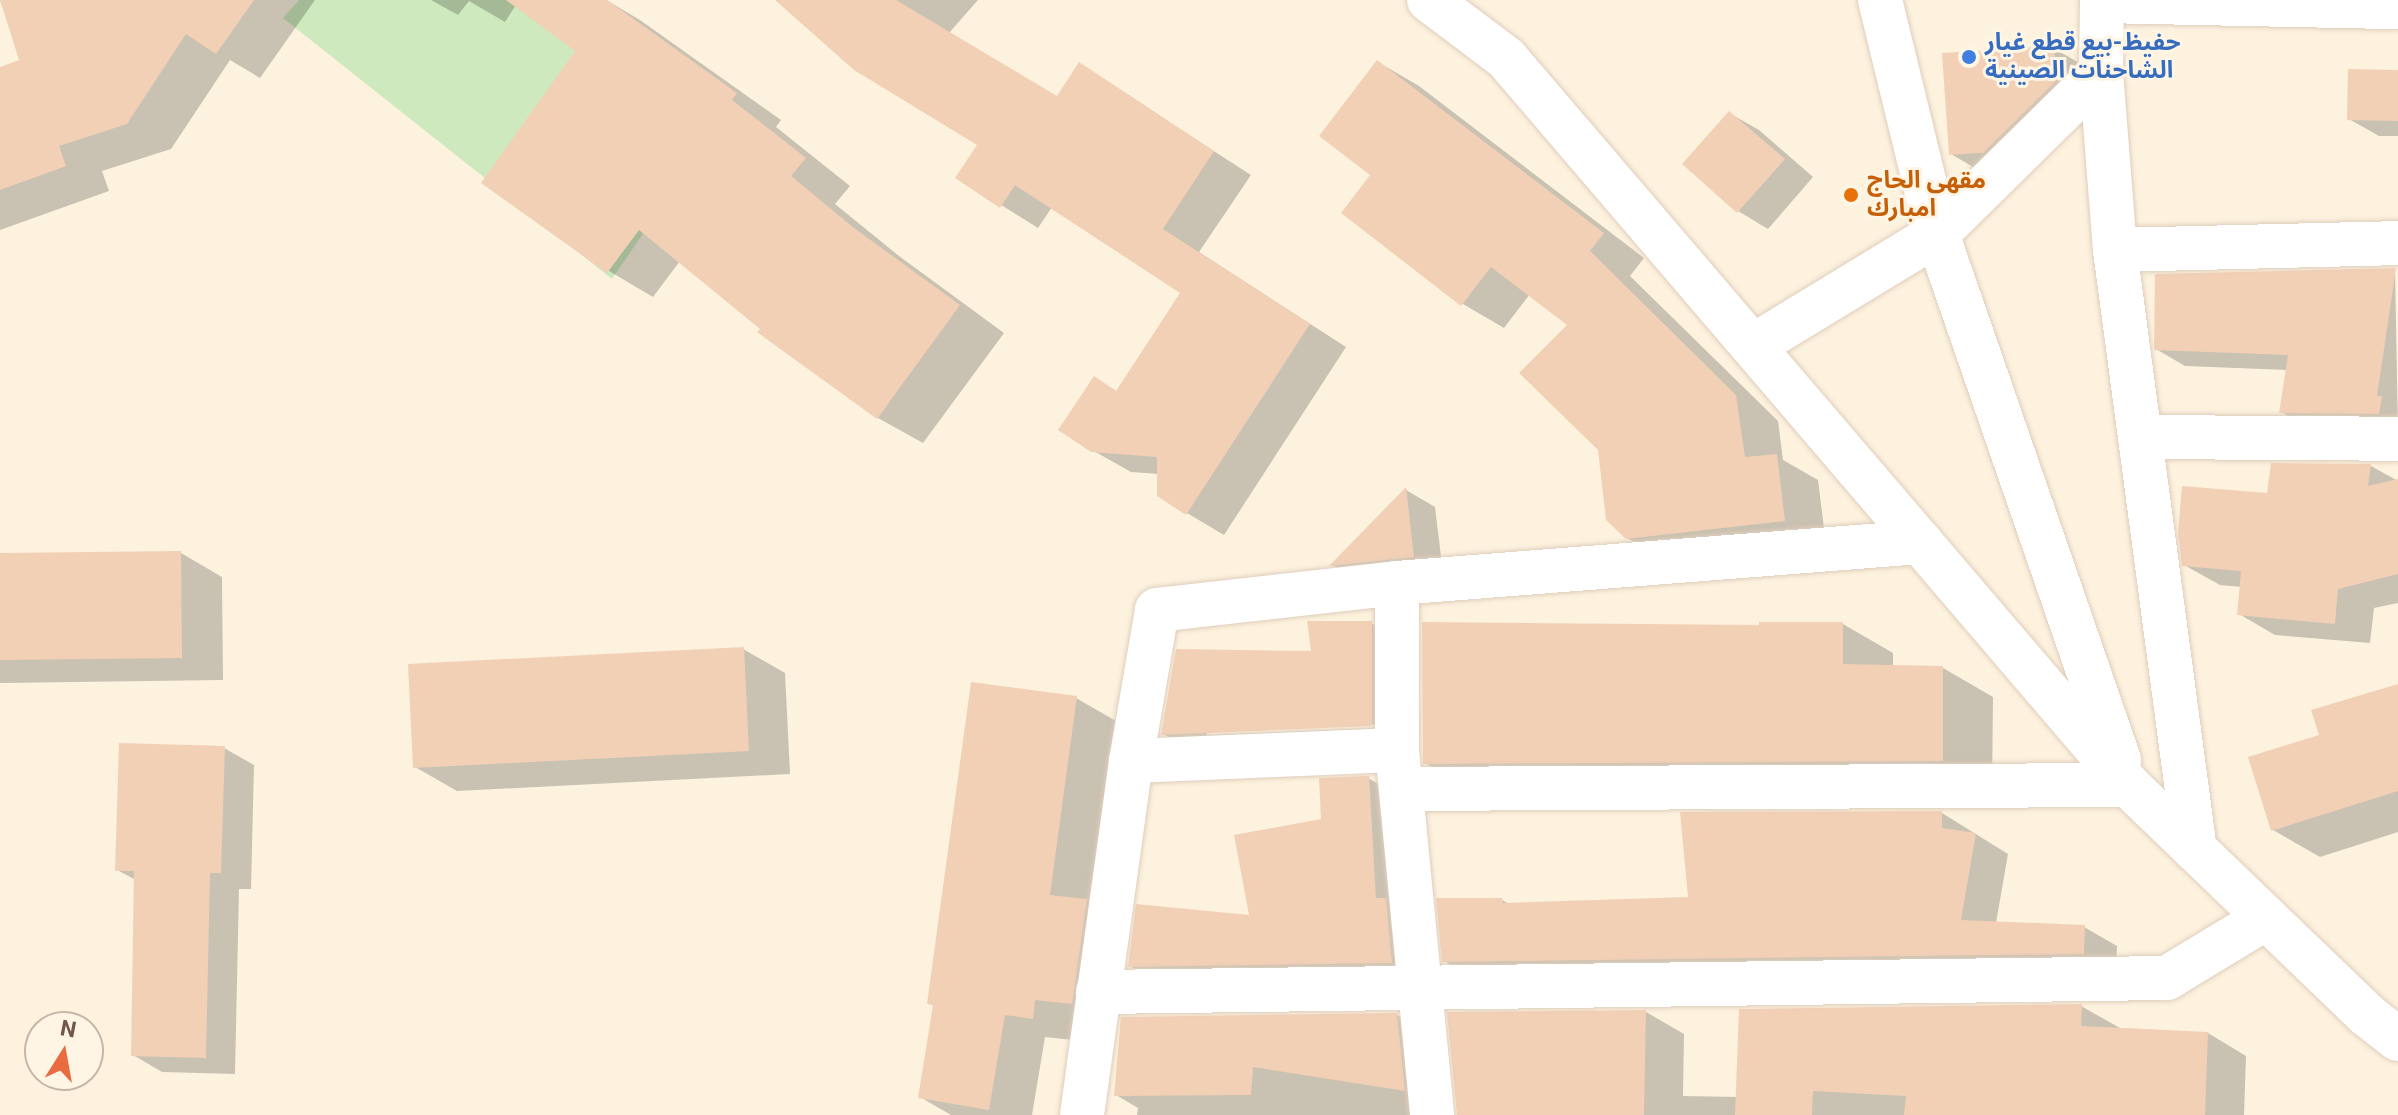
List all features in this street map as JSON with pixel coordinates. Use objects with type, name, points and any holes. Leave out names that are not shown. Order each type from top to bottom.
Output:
[{"type":"street","points":[[1429,0],[1506,58],[2128,785],[2367,1015],[2398,1039]]},
{"type":"street","points":[[1880,0],[1937,234],[2128,785]]},
{"type":"street","points":[[2195,850],[2143,437],[2115,250],[2101,72],[2102,0],[2398,7]]},
{"type":"street","points":[[1753,346],[1937,234],[2101,72]]},
{"type":"street","points":[[2115,250],[2398,243]]},
{"type":"street","points":[[2143,437],[2398,439]]},
{"type":"street","points":[[1082,1115],[1131,761],[1157,610],[1397,583],[1920,542]]},
{"type":"street","points":[[1397,583],[1399,770],[1432,1115]]},
{"type":"street","points":[[1131,761],[1399,770],[2128,785]]},
{"type":"street","points":[[1098,992],[2167,978],[2266,918]]},
{"type":"green space","points":[[299,0],[588,0],[726,112],[612,279],[283,18]]},
{"type":"building","points":[[0,0],[254,0],[216,54],[186,34],[127,124],[59,146],[66,166],[0,190],[0,67],[19,60]]},
{"type":"building","points":[[506,0],[607,0],[737,93],[732,100],[806,158],[791,176],[854,228],[960,305],[877,419],[757,332],[760,329],[639,230],[607,273],[481,183],[575,51]]},
{"type":"building","points":[[775,0],[896,0],[1057,96],[1079,62],[1214,151],[1163,229],[1310,324],[1186,515],[1157,496],[1157,457],[1091,452],[1058,430],[1094,376],[1116,391],[1180,293],[1015,185],[1000,208],[955,178],[977,145],[854,70]]},
{"type":"building","points":[[2054,46],[2056,81],[1983,153],[1949,155],[1942,53]]},
{"type":"building","points":[[1377,60],[1604,233],[1590,251],[1736,395],[1745,457],[1777,454],[1785,521],[1626,539],[1606,520],[1598,450],[1519,373],[1567,325],[1491,267],[1461,306],[1341,213],[1370,175],[1319,136]]},
{"type":"building","points":[[2348,69],[2398,70],[2398,121],[2347,120]]},
{"type":"building","points":[[1729,111],[1785,159],[1737,213],[1682,164]]},
{"type":"building","points":[[2396,268],[2377,396],[2382,396],[2379,414],[2279,413],[2288,355],[2154,350],[2155,274]]},
{"type":"building","points":[[2271,463],[2371,464],[2368,486],[2398,479],[2398,574],[2338,589],[2335,624],[2237,615],[2241,571],[2182,566],[2178,532],[2182,486],[2267,493]]},
{"type":"building","points":[[1406,487],[1414,557],[1329,566]]},
{"type":"building","points":[[181,551],[182,658],[0,660],[0,553]]},
{"type":"building","points":[[1307,621],[1372,621],[1372,726],[1161,735],[1176,649],[1311,651]]},
{"type":"building","points":[[1422,622],[1759,625],[1759,622],[1843,622],[1843,664],[1943,666],[1943,761],[1423,764]]},
{"type":"building","points":[[744,647],[749,751],[413,768],[408,664]]},
{"type":"building","points":[[971,682],[1077,696],[1050,895],[1087,899],[1072,1004],[1035,1000],[1033,1019],[1005,1015],[989,1110],[918,1098],[933,1005],[927,1004]]},
{"type":"building","points":[[2398,684],[2398,791],[2271,831],[2248,757],[2319,735],[2311,710]]},
{"type":"building","points":[[119,743],[225,746],[221,873],[210,873],[206,1058],[131,1056],[134,871],[115,871]]},
{"type":"building","points":[[1369,776],[1376,898],[1386,898],[1392,963],[1128,967],[1136,904],[1249,915],[1234,835],[1321,819],[1319,778]]},
{"type":"building","points":[[1942,811],[1942,828],[1976,833],[1961,920],[2085,925],[2084,954],[1442,962],[1436,898],[1502,898],[1503,903],[1688,897],[1680,812]]},
{"type":"building","points":[[2082,1004],[2081,1026],[2208,1032],[2205,1115],[1904,1115],[1906,1096],[1813,1091],[1812,1115],[1735,1115],[1739,1009]]},
{"type":"building","points":[[1646,1010],[1644,1115],[1457,1115],[1447,1012]]},
{"type":"building","points":[[1397,1013],[1405,1091],[1253,1067],[1251,1095],[1114,1096],[1121,1017]]},
{"type":"place","name":"حفيظ-بيع قطع غيار الشاحنات الصينية","points":[[1969,57]]},
{"type":"place","name":"مقهى الحاج امبارك","points":[[1851,195]]}]
